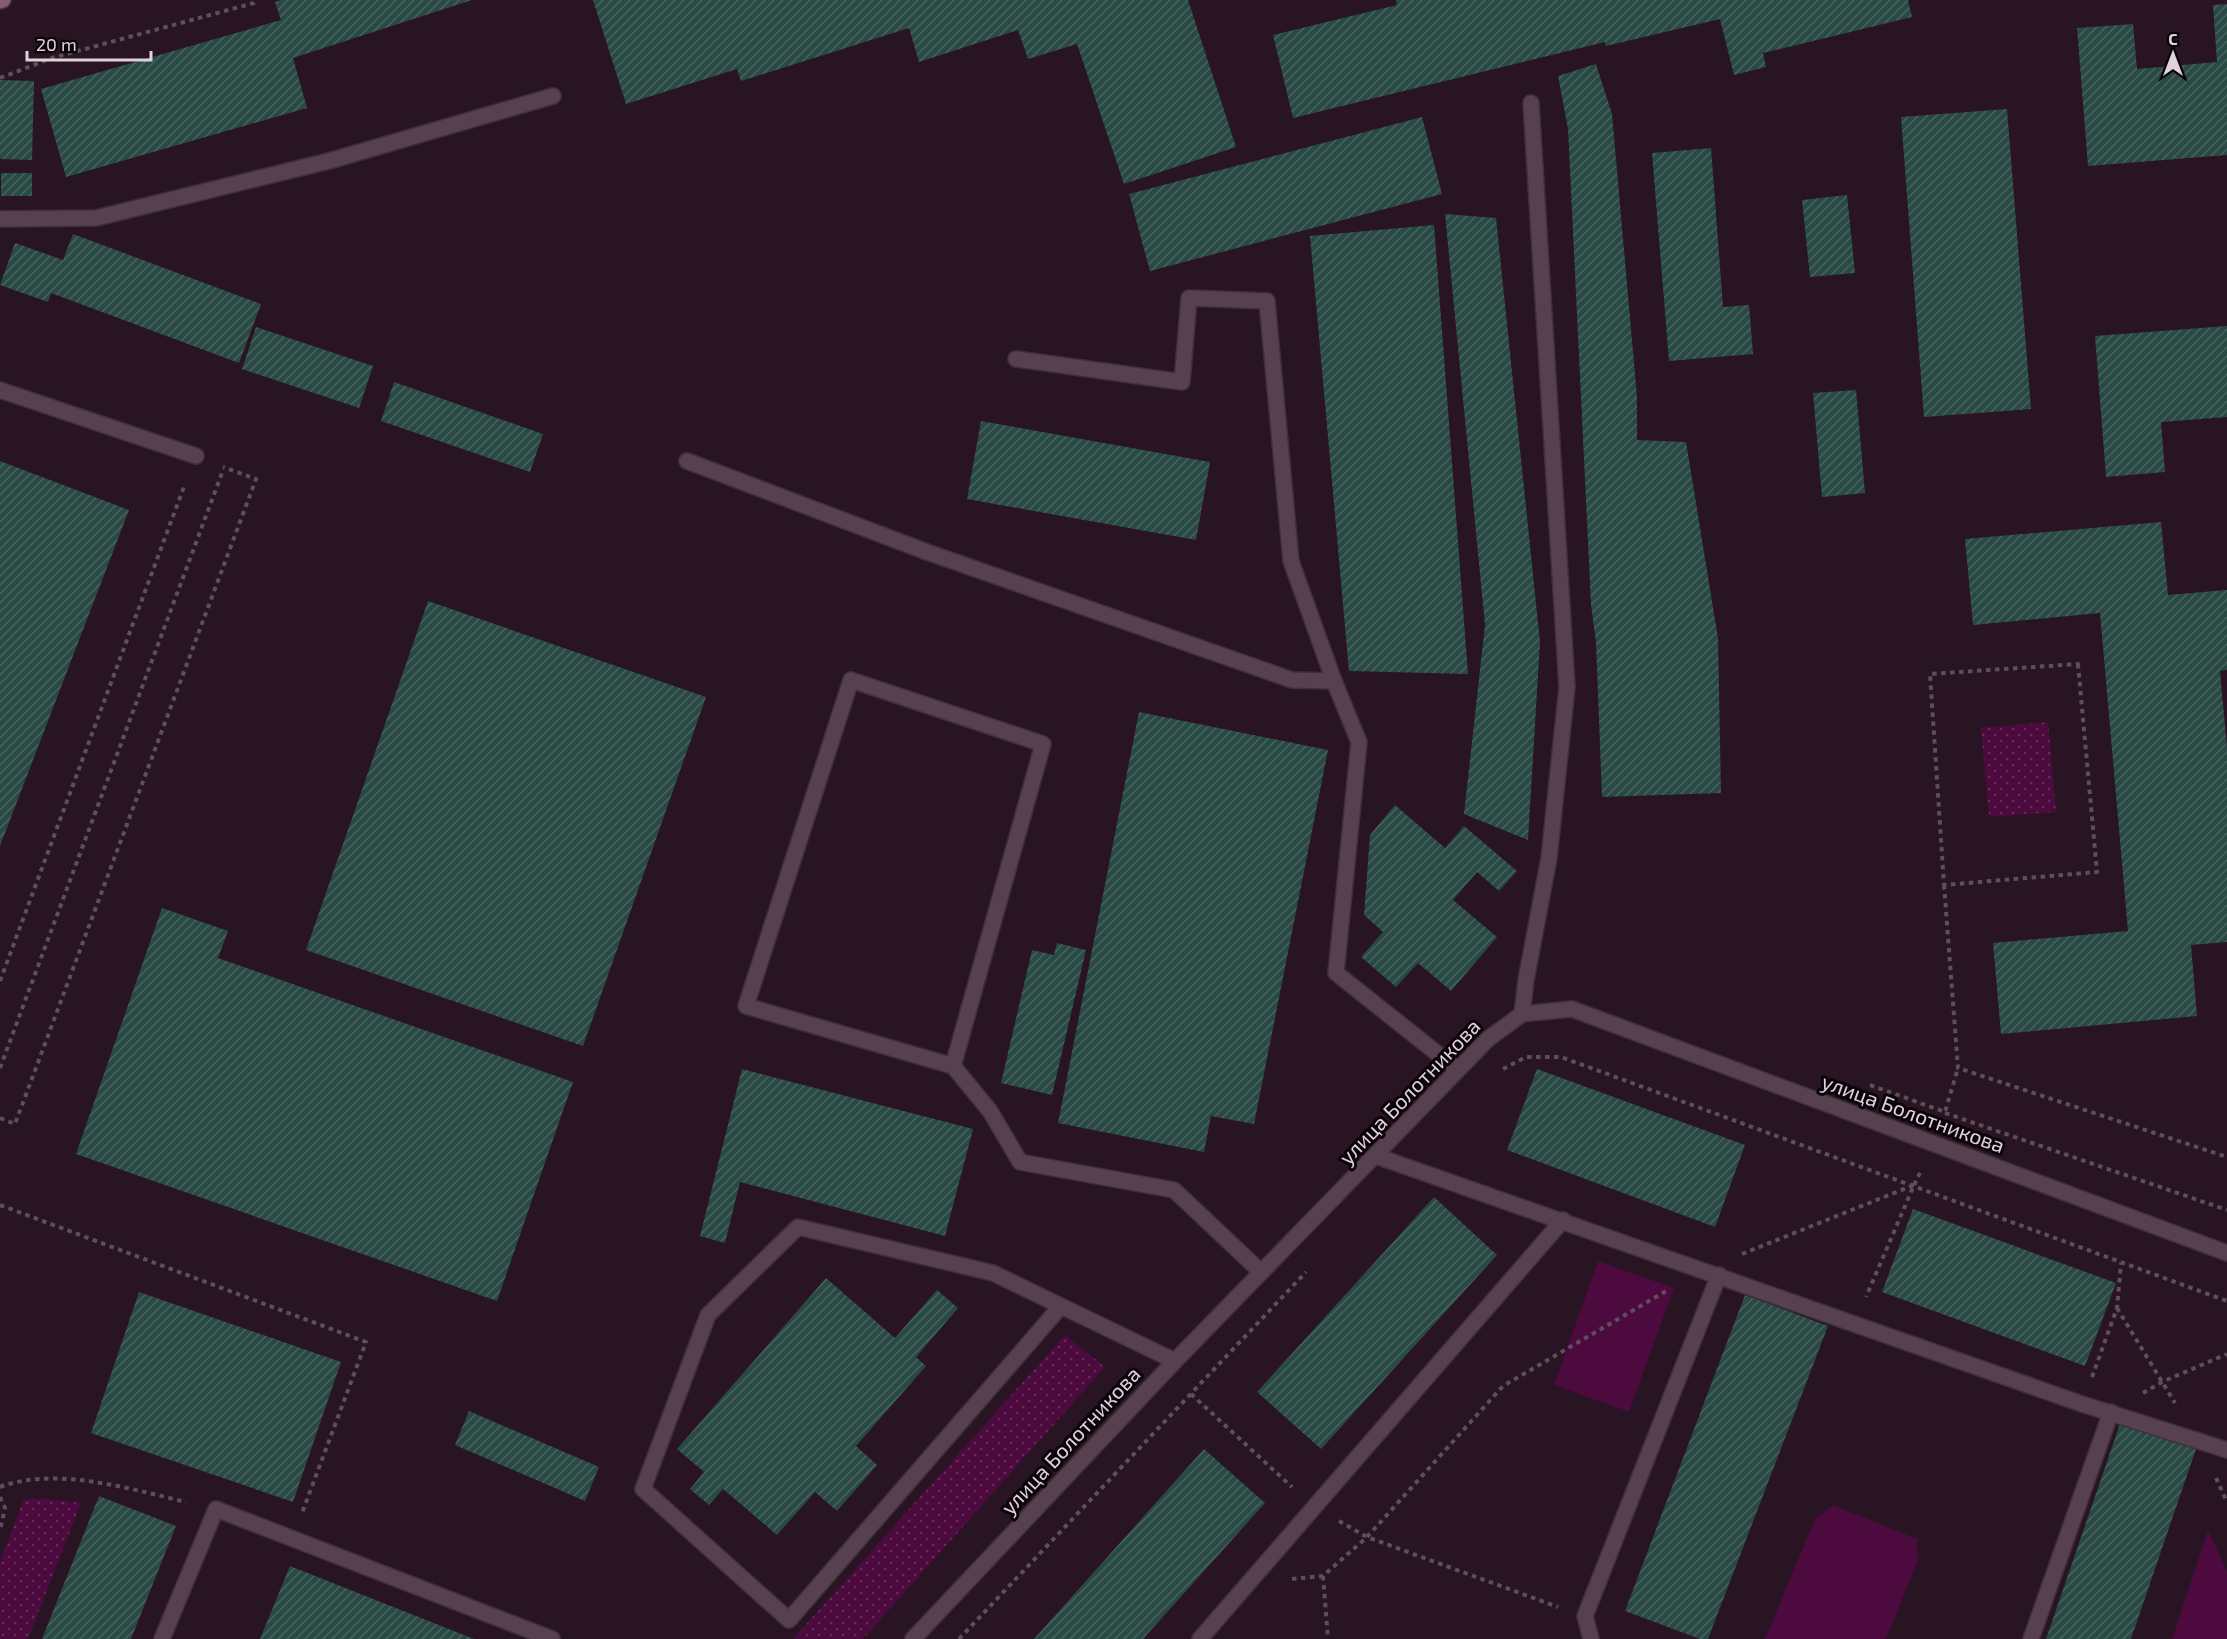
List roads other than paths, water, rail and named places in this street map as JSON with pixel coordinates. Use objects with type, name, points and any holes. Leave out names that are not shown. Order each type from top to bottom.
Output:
[{"type":"street","points":[[0,219],[96,218],[329,161],[553,96]]},
{"type":"street","points":[[1522,1014],[1526,980],[1549,858],[1567,687],[1531,103]]},
{"type":"street","points":[[1016,359],[1182,382],[1189,298],[1267,301],[1291,561],[1334,681],[1359,742],[1336,973],[1458,1070]]},
{"type":"street","points":[[0,390],[196,456]]},
{"type":"street","points":[[687,461],[927,552],[1292,680],[1334,681]]},
{"type":"street","points":[[953,1066],[1043,744],[851,680],[746,1006],[953,1066],[990,1111],[1020,1162],[1174,1190],[1261,1272]]},
{"type":"street","name":"улица Болотникова","points":[[912,1639],[1175,1361],[1488,1039],[1522,1014],[1572,1009],[2227,1253]]},
{"type":"street","points":[[1376,1156],[2082,1404],[2227,1450]]},
{"type":"street","points":[[1200,1639],[1563,1220]]},
{"type":"street","points":[[1061,1306],[789,1620],[643,1490],[708,1315],[798,1227],[993,1273],[1175,1361]]},
{"type":"street","points":[[1591,1639],[1585,1616],[1719,1275]]},
{"type":"street","points":[[2031,1639],[2111,1412]]},
{"type":"street","points":[[162,1639],[216,1509],[552,1639]]}]
